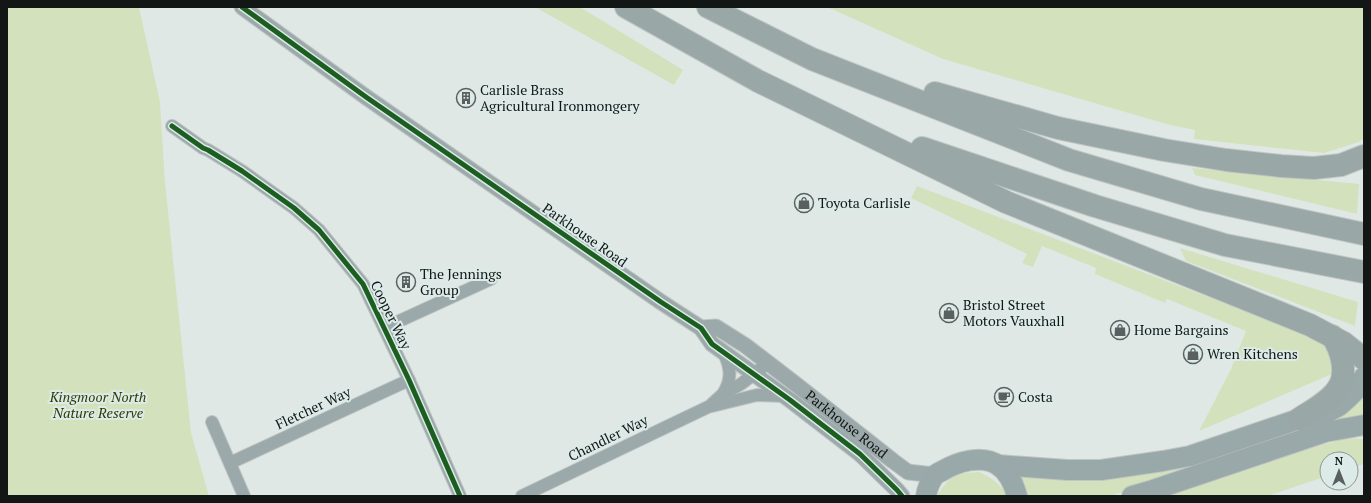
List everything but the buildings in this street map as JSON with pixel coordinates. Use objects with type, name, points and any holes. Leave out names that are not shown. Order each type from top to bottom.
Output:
[{"type":"highway","points":[[626,7],[758,81],[1006,202],[1310,325],[1344,343],[1364,359]]},
{"type":"highway","points":[[708,7],[812,59],[1069,160],[1201,199],[1364,234]]},
{"type":"highway","points":[[812,59],[1058,128],[1164,150],[1226,160],[1314,168],[1341,165],[1364,156]]},
{"type":"highway","points":[[841,121],[1095,206],[1225,245],[1364,272]]},
{"type":"highway","points":[[1299,419],[1331,397],[1338,390],[1343,371],[1343,361],[1341,352],[1332,336]]},
{"type":"highway","points":[[926,496],[927,490],[935,475],[953,465],[962,462],[983,460],[998,465],[1068,470],[1101,470],[1142,465],[1190,456],[1299,419],[1328,412],[1339,406],[1356,390],[1364,377]]},
{"type":"highway","points":[[1132,496],[1161,488],[1325,432],[1364,425]]},
{"type":"highway","points":[[998,465],[1007,474],[1014,485],[1017,496]]},
{"type":"street","name":"Parkhouse Road","points":[[242,7],[366,97],[655,298],[701,328],[712,344],[759,384],[783,396],[860,454],[902,496]]},
{"type":"street","name":"Cooper Way","points":[[172,126],[203,148],[242,171],[294,208],[318,230],[363,284],[409,380],[460,496]]},
{"type":"street","points":[[384,328],[491,279]]},
{"type":"street","name":"Parkhouse Road","points":[[701,328],[716,327],[746,346],[880,452],[908,472],[935,475]]},
{"type":"street","name":"Chandler Way","points":[[723,394],[729,385],[730,378],[728,363],[724,353]]},
{"type":"street","name":"Chandler Way","points":[[522,496],[759,384],[768,363]]},
{"type":"street","name":"Fletcher Way","points":[[230,463],[409,380]]},
{"type":"street","name":"Chandler Way","points":[[708,407],[723,394],[741,384],[759,384]]},
{"type":"street","points":[[212,422],[244,496]]},
{"type":"green space","name":"Kingmoor North Nature Reserve","points":[[7,7],[139,7],[160,102],[165,182],[191,433],[209,496],[7,496]]},
{"type":"green space","points":[[535,7],[580,7],[683,70],[674,85]]},
{"type":"green space","points":[[827,7],[1364,7],[1364,138],[1359,142],[1324,153],[1194,139],[1195,130],[1170,125],[943,59]]},
{"type":"green space","points":[[1192,168],[1359,184],[1357,214],[1195,175]]},
{"type":"green space","points":[[917,186],[1313,337],[1330,352],[1332,374],[1199,431],[1231,369],[1246,331],[1167,299],[1165,303],[1095,274],[1096,268],[1042,246],[1033,267],[1022,263],[1027,254],[911,198]]},
{"type":"green space","points":[[1180,248],[1358,302],[1355,326],[1186,261]]},
{"type":"green space","points":[[1364,394],[1364,417],[1161,482],[1109,496],[1028,496],[1021,481],[1023,474],[1273,438],[1328,421]]},
{"type":"green space","points":[[1347,438],[1364,439],[1364,464],[1359,466],[1359,451],[1319,451],[1319,479],[1268,496],[1163,496],[1287,455]]},
{"type":"green space","points":[[979,472],[995,481],[1007,496],[937,496],[945,484],[954,477],[964,473]]},
{"type":"cycle path","points":[[242,7],[366,97],[661,302],[701,328],[712,344],[790,400],[860,454],[902,496]]},
{"type":"cycle path","points":[[172,126],[203,148],[242,171],[294,208],[319,230],[363,284],[409,380],[460,496]]},
{"type":"place","name":"Carlisle Brass Agricultural Ironmongery","points":[[466,98]]},
{"type":"place","name":"Toyota Carlisle","points":[[804,203]]},
{"type":"place","name":"The Jennings Group","points":[[406,282]]},
{"type":"place","name":"Bristol Street Motors Vauxhall","points":[[949,313]]},
{"type":"place","name":"Home Bargains","points":[[1120,330]]},
{"type":"place","name":"Wren Kitchens","points":[[1193,354]]},
{"type":"place","name":"Costa","points":[[1004,397]]}]
